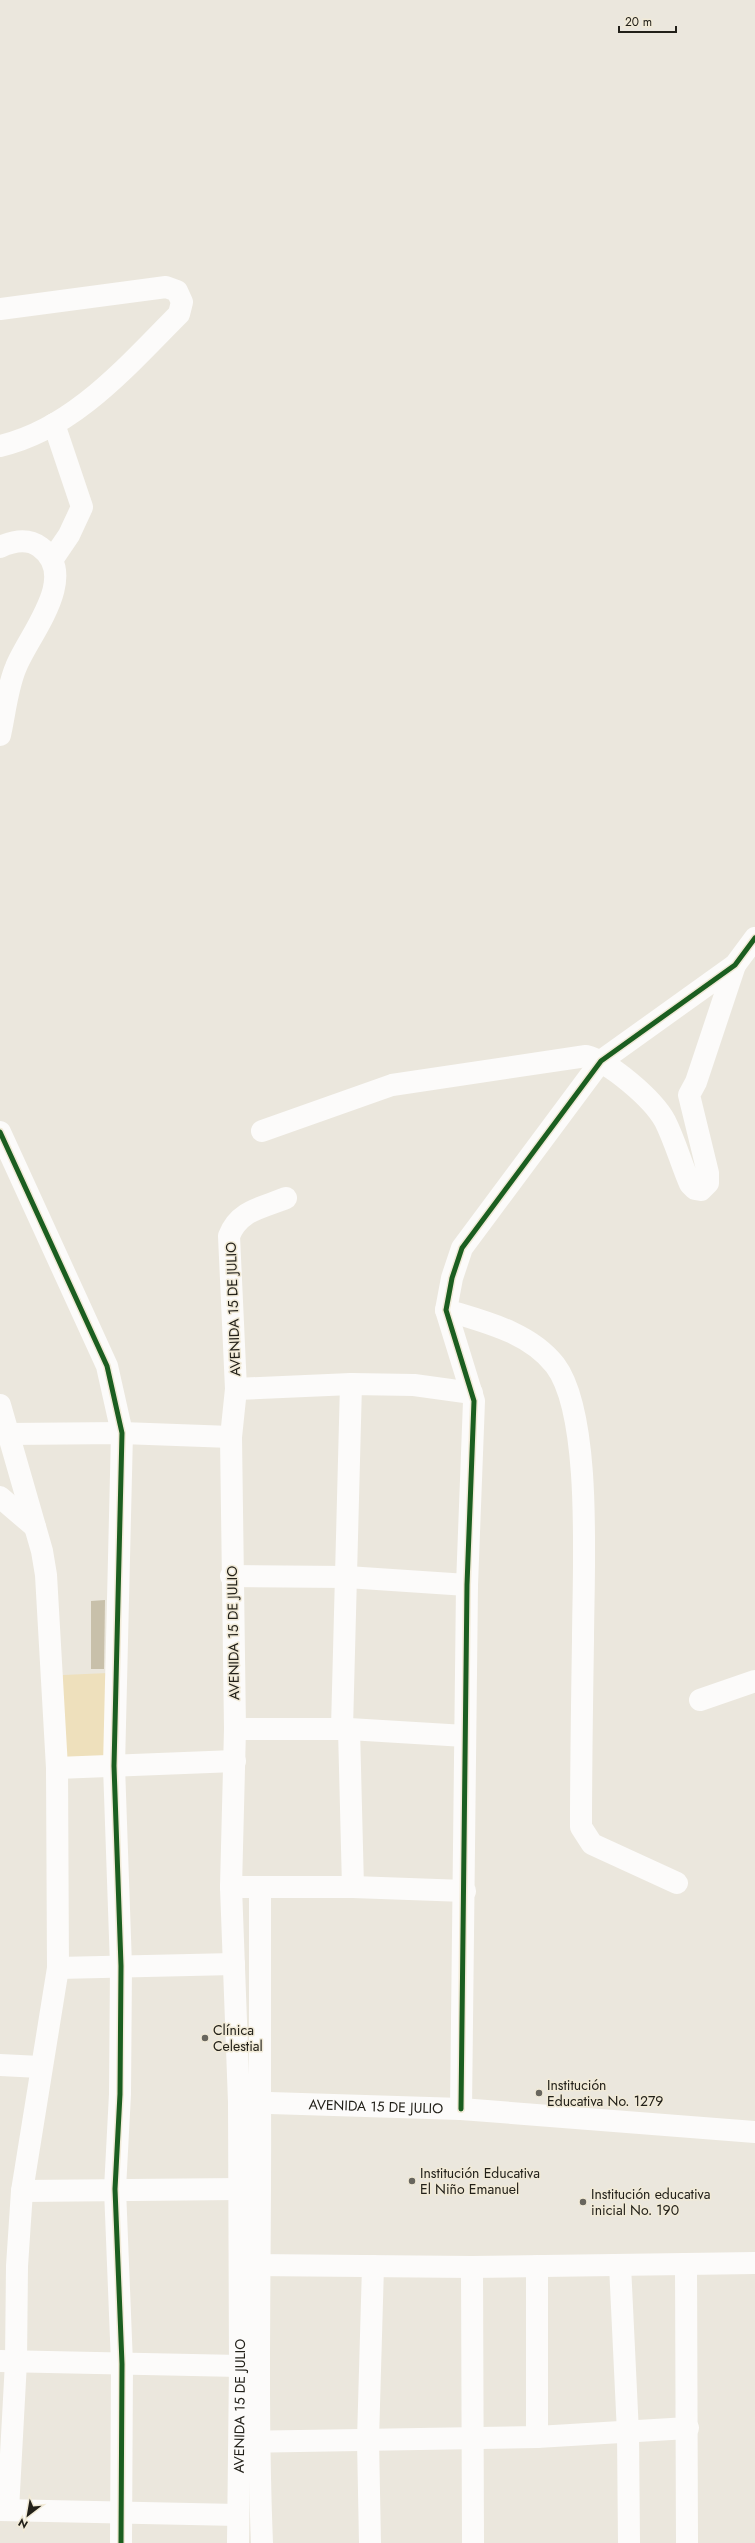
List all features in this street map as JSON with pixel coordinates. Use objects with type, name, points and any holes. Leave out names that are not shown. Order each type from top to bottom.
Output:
[{"type":"street","points":[[0,309],[166,286],[177,291],[182,302],[179,314],[109,385],[54,424],[22,441],[0,446]]},
{"type":"street","points":[[52,560],[70,535],[82,507],[54,424]]},
{"type":"street","points":[[0,547],[13,542],[31,542],[46,552],[52,560],[56,578],[45,614],[16,667],[0,735]]},
{"type":"street","points":[[461,2109],[465,1891],[466,1585],[474,1401],[446,1310],[452,1278],[462,1248],[601,1061],[735,965],[755,938]]},
{"type":"street","points":[[262,1131],[392,1085],[586,1056],[601,1061],[656,1108],[664,1120],[690,1184],[695,1189],[703,1189],[708,1183],[708,1173],[689,1095],[696,1082],[735,965]]},
{"type":"street","points":[[0,1132],[107,1366],[122,1433],[114,1766],[121,1966],[120,2094],[115,2189],[122,2364],[121,2543]]},
{"type":"street","name":"AVENIDA 15 DE JULIO","points":[[238,2543],[238,2515],[248,2442],[261,2265],[249,2102],[234,1964],[231,1887],[235,1729],[231,1576],[231,1437],[236,1389],[229,1236],[234,1224],[242,1215],[286,1198]]},
{"type":"street","points":[[446,1310],[498,1326],[512,1332],[542,1352],[555,1366],[562,1380],[575,1419],[582,1461],[583,1568],[581,1827],[592,1844],[677,1883]]},
{"type":"street","points":[[236,1389],[351,1384],[414,1385],[472,1393]]},
{"type":"street","points":[[351,1384],[347,1577],[346,1729],[353,1886]]},
{"type":"street","points":[[0,1405],[35,1527],[46,1575],[57,1768],[58,1968],[40,2067],[22,2191],[8,2361],[4,2510],[238,2515]]},
{"type":"street","points":[[8,1434],[122,1433],[231,1437]]},
{"type":"street","points":[[0,1497],[35,1527]]},
{"type":"street","points":[[231,1576],[347,1577],[466,1585]]},
{"type":"street","points":[[700,1700],[755,1681]]},
{"type":"street","points":[[235,1729],[346,1729],[465,1736]]},
{"type":"street","points":[[57,1768],[235,1761]]},
{"type":"street","points":[[231,1887],[353,1886],[465,1891]]},
{"type":"street","name":"AVENIDA 15 DE JULIO","points":[[260,1887],[249,2102],[239,2189],[239,2265],[240,2366],[248,2442],[262,2543]]},
{"type":"street","points":[[58,1968],[234,1964]]},
{"type":"street","points":[[0,2065],[40,2067]]},
{"type":"street","name":"AVENIDA 15 DE JULIO","points":[[249,2102],[461,2109],[755,2132]]},
{"type":"street","points":[[22,2191],[239,2189]]},
{"type":"street","points":[[239,2265],[472,2267],[755,2263]]},
{"type":"street","points":[[686,2264],[688,2428],[687,2543]]},
{"type":"street","points":[[620,2265],[628,2433],[629,2543]]},
{"type":"street","points":[[370,2543],[368,2440],[373,2266]]},
{"type":"street","points":[[537,2266],[537,2437]]},
{"type":"street","points":[[472,2267],[472,2543]]},
{"type":"street","points":[[8,2361],[240,2366]]},
{"type":"street","points":[[248,2442],[537,2437],[628,2433],[688,2428]]},
{"type":"shaded area","points":[[108,1673],[107,1756],[61,1758],[63,1675]]},
{"type":"building","points":[[105,1600],[104,1669],[91,1669],[91,1601]]},
{"type":"cycle path","points":[[461,2109],[467,1585],[474,1401],[446,1310],[452,1278],[462,1248],[601,1061],[735,965],[755,938]]},
{"type":"cycle path","points":[[0,1132],[107,1366],[122,1433],[114,1766],[121,1966],[120,2094],[115,2189],[122,2364],[121,2543]]},
{"type":"place","name":"Clínica Celestial","points":[[205,2038]]},
{"type":"place","name":"Institución Educativa No. 1279","points":[[539,2093]]},
{"type":"place","name":"Institución Educativa El Niño Emanuel","points":[[412,2181]]},
{"type":"place","name":"Institución educativa inicial No. 190","points":[[583,2202]]}]
